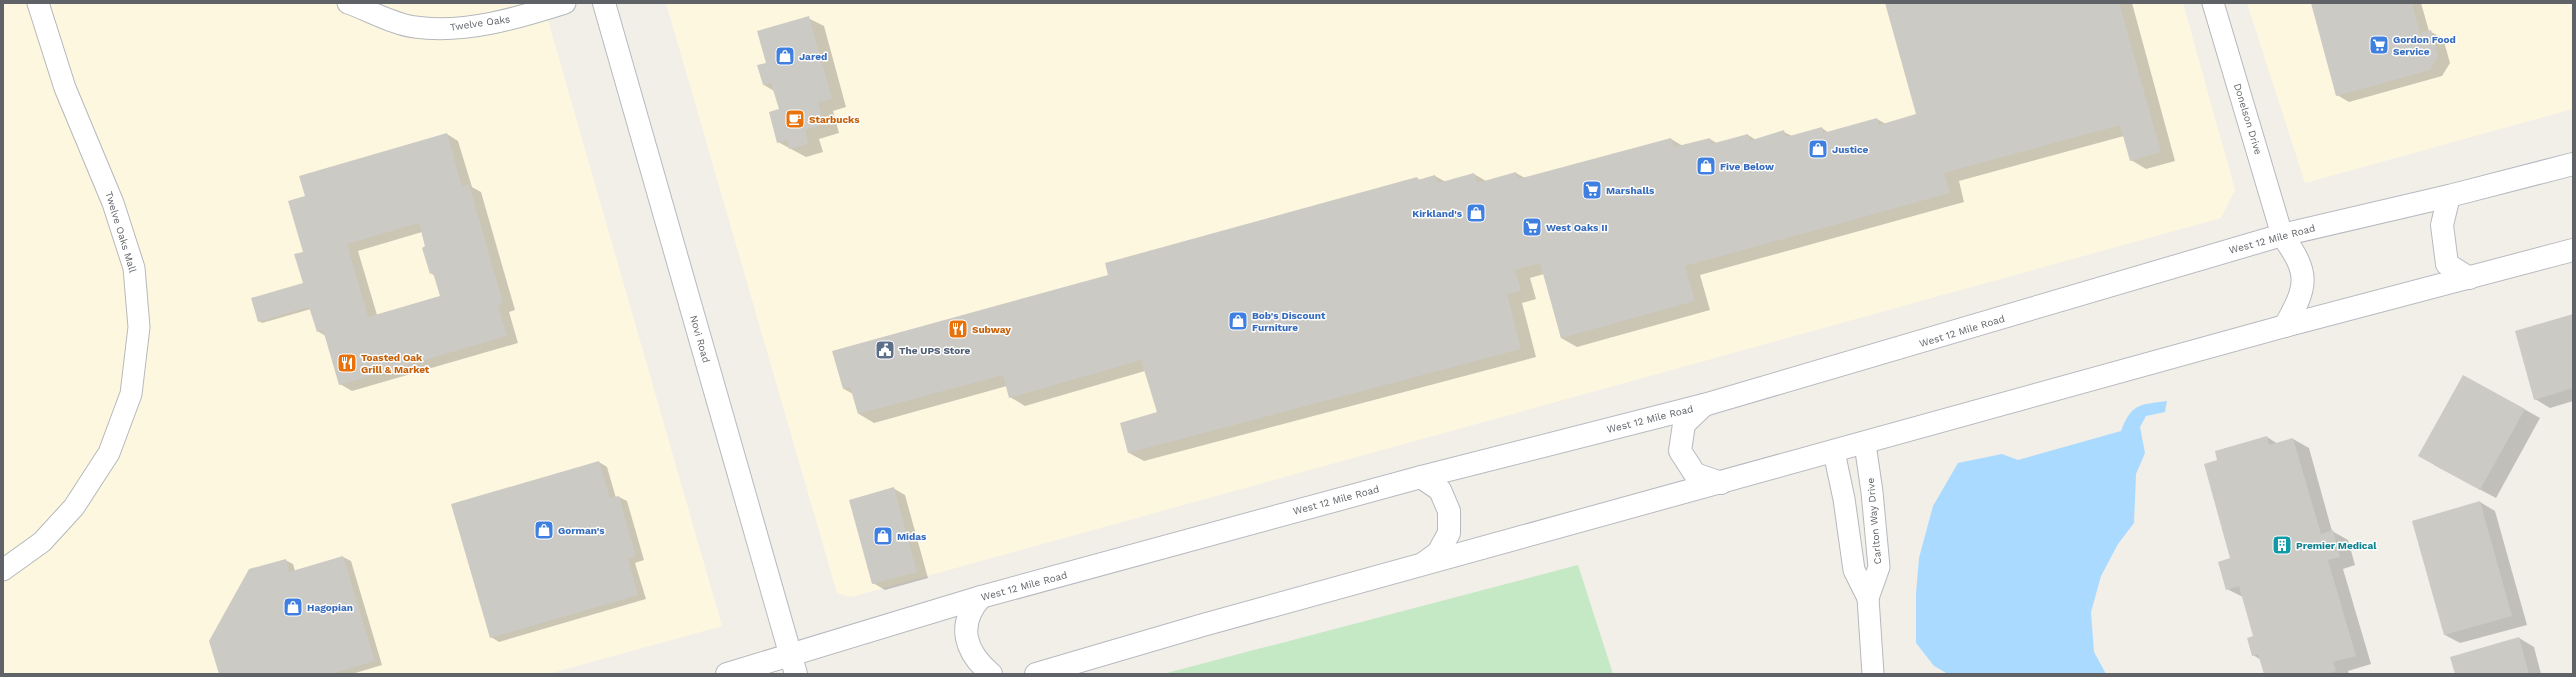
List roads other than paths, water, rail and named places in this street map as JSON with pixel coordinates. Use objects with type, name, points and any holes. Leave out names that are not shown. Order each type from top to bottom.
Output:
[{"type":"main road","name":"Novi Road","points":[[604,3],[794,665]]},
{"type":"main road","name":"West 12 Mile Road","points":[[727,674],[794,665],[981,598],[1421,477],[1704,405],[2282,234],[2449,196],[2573,164]]},
{"type":"main road","points":[[2449,196],[2442,225],[2448,264],[2469,278]]},
{"type":"main road","points":[[2282,234],[2298,258],[2303,280],[2298,302],[2285,326]]},
{"type":"main road","points":[[1036,674],[1419,566],[1865,444],[2285,326],[2573,250]]},
{"type":"main road","points":[[1704,405],[1684,424],[1680,451],[1695,474],[1722,483]]},
{"type":"main road","points":[[1419,566],[1438,553],[1449,533],[1449,511],[1440,490],[1421,477]]},
{"type":"main road","points":[[981,598],[970,609],[967,634],[969,646],[978,663],[991,674]]},
{"type":"street","name":"Twelve Oaks","points":[[348,3],[414,27],[455,28],[524,17],[565,3]]},
{"type":"street","name":"Donelson Drive","points":[[2213,3],[2282,234]]},
{"type":"street","name":"Twelve Oaks Mall","points":[[3,570],[42,542],[74,507],[109,453],[131,394],[139,327],[134,268],[113,203],[65,88],[39,5]]},
{"type":"street","name":"Carlton Way Drive","points":[[1865,444],[1872,492],[1879,567],[1868,598]]},
{"type":"street","name":"Carlton Way Drive","points":[[1834,452],[1844,499],[1854,570],[1868,598],[1873,674]]},
{"type":"water","points":[[2167,401],[2165,412],[2146,416],[2140,427],[2145,453],[2136,474],[2134,523],[2118,544],[2101,576],[2091,612],[2094,652],[2106,674],[1948,674],[1934,666],[1916,643],[1916,594],[1919,558],[1933,506],[1958,463],[2002,454],[2018,460],[2121,431],[2133,410],[2150,403]]},
{"type":"place","name":"Gordon Food Service","points":[[2379,45]]},
{"type":"place","name":"Jared","points":[[785,56]]},
{"type":"place","name":"Starbucks","points":[[795,119]]},
{"type":"place","name":"Justice","points":[[1818,149]]},
{"type":"place","name":"Five Below","points":[[1706,166]]},
{"type":"place","name":"Marshalls","points":[[1592,190]]},
{"type":"place","name":"Kirkland's","points":[[1476,213]]},
{"type":"place","name":"West Oaks II","points":[[1532,227]]},
{"type":"place","name":"Bob's Discount Furniture","points":[[1238,321]]},
{"type":"place","name":"Subway","points":[[958,329]]},
{"type":"place","name":"The UPS Store","points":[[885,350]]},
{"type":"place","name":"Toasted Oak Grill & Market","points":[[347,363]]},
{"type":"place","name":"Gorman's","points":[[544,530]]},
{"type":"place","name":"Midas","points":[[883,536]]},
{"type":"place","name":"Premier Medical","points":[[2282,545]]},
{"type":"place","name":"Hagopian","points":[[293,607]]}]
